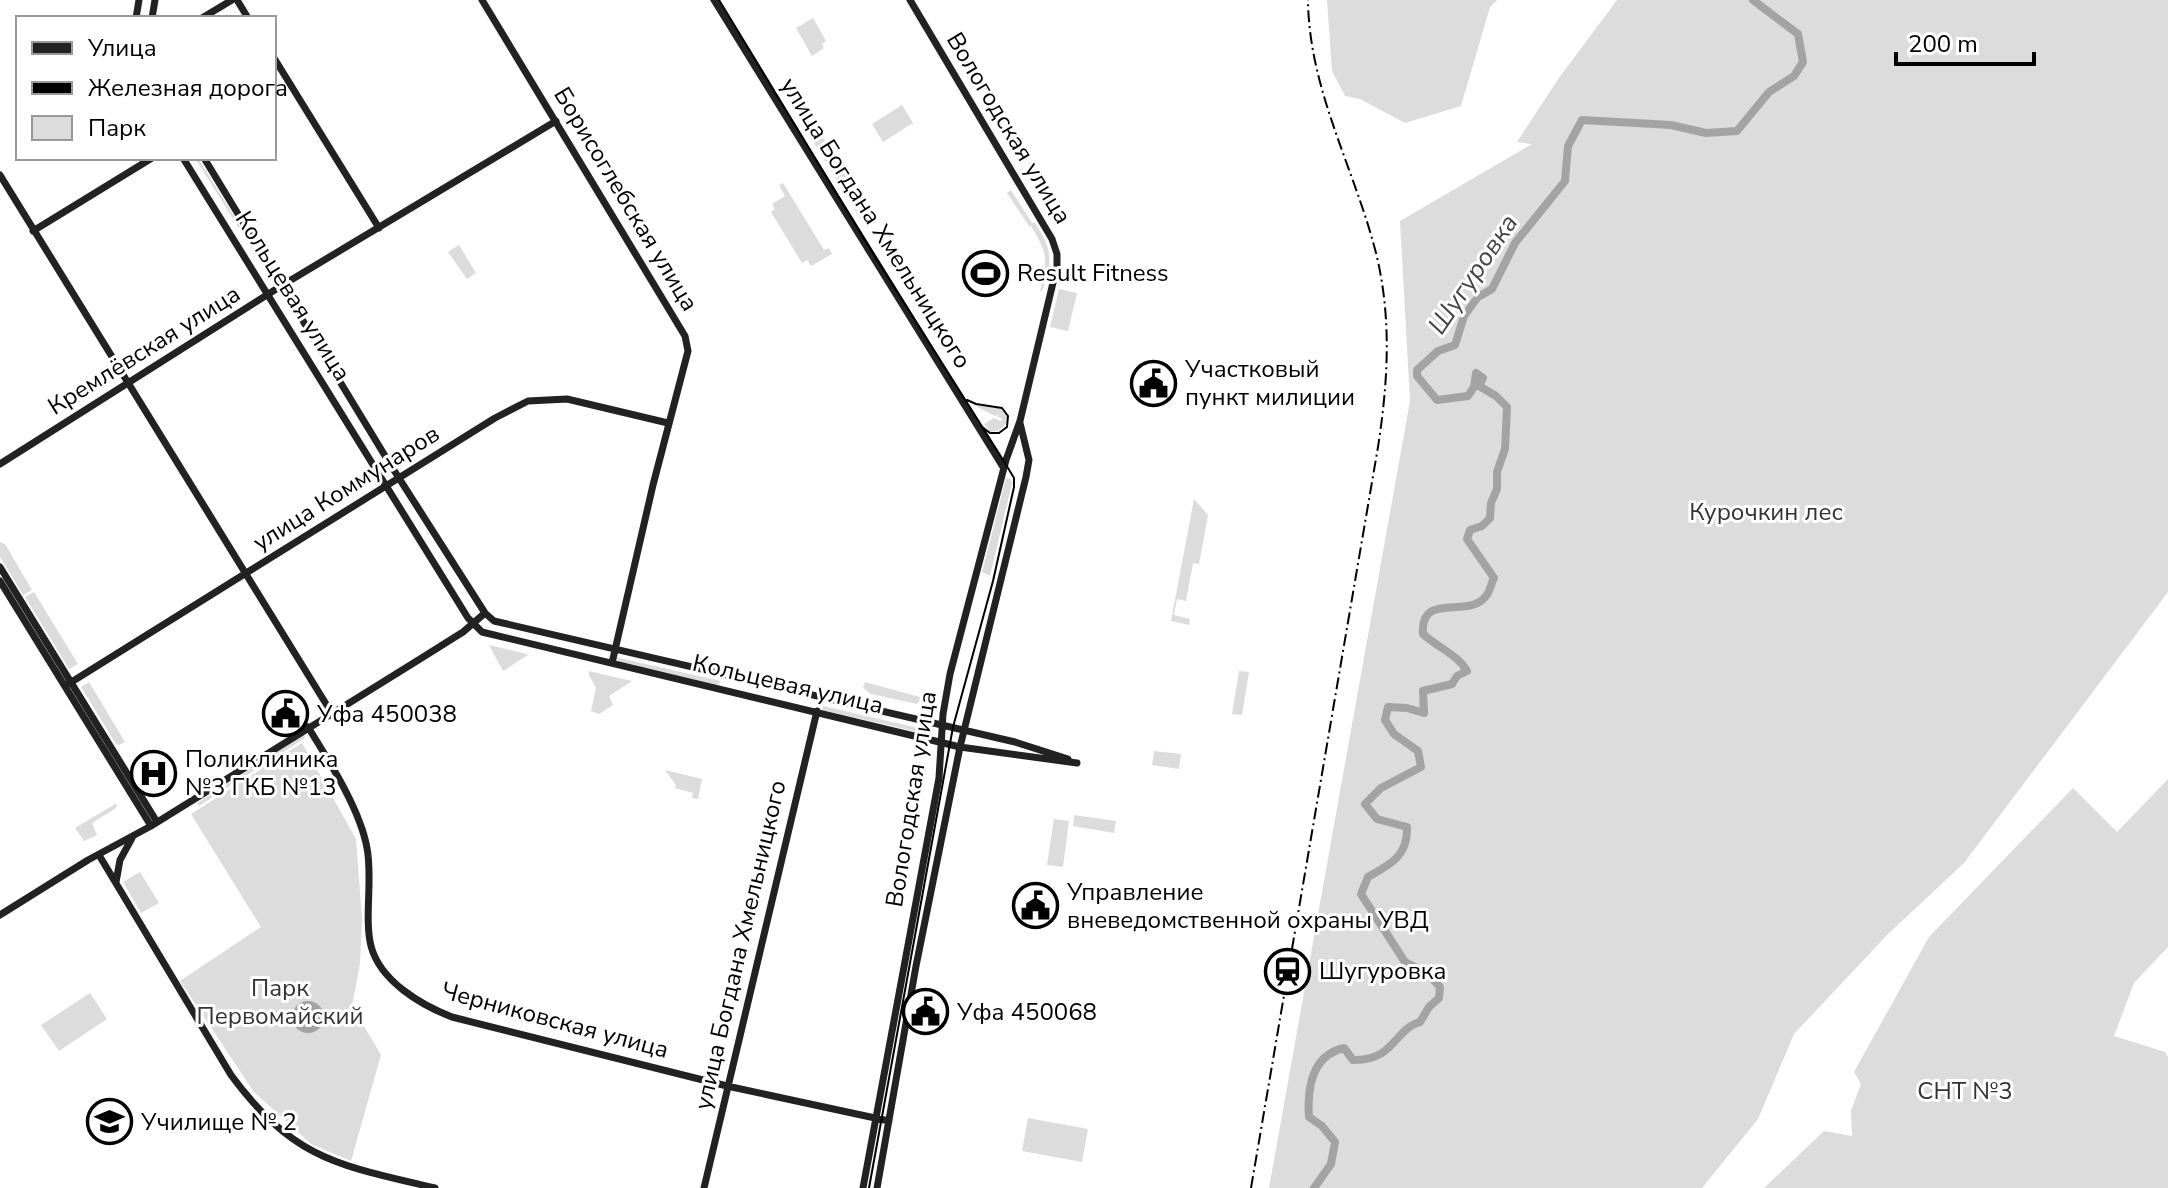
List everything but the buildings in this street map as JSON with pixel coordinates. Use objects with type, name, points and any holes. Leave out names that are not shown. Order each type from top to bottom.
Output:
[{"type":"main road","points":[[206,16],[234,0],[246,16]]},
{"type":"main road","name":"Борисоглебская улица","points":[[482,0],[685,336],[688,351],[612,663]]},
{"type":"main road","name":"улица Богдана Хмельницкого","points":[[714,0],[1004,468]]},
{"type":"main road","name":"Вологодская улица","points":[[863,1188],[939,778],[950,674],[1004,468],[1020,421],[1057,266],[1052,239],[910,0]]},
{"type":"main road","points":[[276,61],[379,228]]},
{"type":"main road","name":"Кремлёвская улица","points":[[0,464],[281,286],[556,121]]},
{"type":"main road","points":[[33,231],[149,160]]},
{"type":"main road","name":"Кольцевая улица","points":[[184,160],[388,485],[471,624],[490,636],[960,747],[1077,763],[1051,752],[944,725],[494,621],[485,613],[399,479],[205,160]]},
{"type":"main road","points":[[0,175],[331,712]]},
{"type":"main road","name":"улица Коммунаров","points":[[68,684],[495,418],[528,401],[567,399],[668,423]]},
{"type":"main road","name":"Вологодская улица","points":[[877,1188],[960,747],[1028,468],[1020,421]]},
{"type":"main road","points":[[0,567],[154,824]]},
{"type":"main road","points":[[0,581],[68,684]]},
{"type":"main road","points":[[0,915],[154,824],[463,632],[485,613]]},
{"type":"main road","name":"улица Богдана Хмельницкого","points":[[704,1188],[817,711]]},
{"type":"main road","name":"Черниковская улица","points":[[308,727],[341,784],[363,832],[368,850],[371,948],[385,971],[417,1000],[452,1017],[727,1086],[889,1121]]},
{"type":"main road","points":[[117,884],[120,860],[134,836]]},
{"type":"main road","points":[[99,855],[231,1075],[251,1102],[279,1130],[327,1160],[435,1188]]},
{"type":"green space","points":[[1327,0],[1497,0],[1490,7],[1461,106],[1405,123],[1360,99],[1345,96],[1332,71]]},
{"type":"green space","name":"Курочкин лес","points":[[1617,0],[2168,0],[2168,592],[1964,863],[1888,934],[1794,1034],[1758,1119],[1702,1188],[1269,1188],[1410,401],[1400,221],[1532,144],[1517,142],[1559,78]]},
{"type":"green space","points":[[813,18],[826,41],[822,44],[824,48],[812,56],[796,28]]},
{"type":"green space","points":[[902,105],[913,123],[883,142],[872,124]]},
{"type":"green space","points":[[806,110],[873,220],[864,225],[797,115]]},
{"type":"green space","points":[[196,160],[199,160],[273,283]]},
{"type":"green space","points":[[783,183],[824,250],[829,248],[832,254],[811,266],[807,260],[802,263],[771,212],[775,209],[772,204],[785,196],[779,185]]},
{"type":"green space","points":[[1011,190],[1032,223],[1035,223],[1048,248],[1048,272],[1042,291],[1045,264],[1041,243],[1007,193]]},
{"type":"green space","points":[[459,245],[476,273],[467,279],[448,252]]},
{"type":"green space","points":[[1059,289],[1077,293],[1068,331],[1050,327]]},
{"type":"green space","points":[[974,405],[1001,408],[1007,416],[1006,424],[998,431],[990,432],[984,424],[994,418],[1001,421],[997,416],[1001,414],[995,416]]},
{"type":"green space","points":[[1006,478],[1011,479],[1012,483],[990,576],[982,572]]},
{"type":"green space","points":[[1194,499],[1208,515],[1199,564],[1193,563],[1186,601],[1177,599],[1174,615],[1190,619],[1189,625],[1171,621]]},
{"type":"green space","points":[[0,542],[5,544],[32,590],[23,595],[0,557]]},
{"type":"green space","points":[[34,592],[78,664],[69,669],[25,597]]},
{"type":"green space","points":[[489,645],[527,654],[528,655],[503,671]]},
{"type":"green space","points":[[615,657],[721,681],[718,685],[618,661]]},
{"type":"green space","points":[[589,671],[632,681],[609,696],[613,705],[599,714],[591,711],[596,688]]},
{"type":"green space","points":[[1239,671],[1249,672],[1242,715],[1232,714]]},
{"type":"green space","points":[[89,682],[125,742],[116,744],[81,687]]},
{"type":"green space","points":[[865,682],[920,697],[919,702],[871,694],[863,688]]},
{"type":"green space","points":[[823,706],[931,731],[931,735],[822,710]]},
{"type":"green space","points":[[304,735],[305,738],[199,806],[197,803]]},
{"type":"green space","name":"Парк Первомайский","points":[[302,743],[356,839],[362,919],[360,963],[352,1006],[381,1055],[351,1161],[311,1144],[254,1092],[180,981],[261,927],[191,814]]},
{"type":"green space","points":[[1154,751],[1181,754],[1179,769],[1152,765]]},
{"type":"green space","points":[[665,770],[702,779],[698,799],[692,798],[693,793],[675,788]]},
{"type":"green space","name":"СНТ №3","points":[[2168,779],[2168,947],[2134,983],[2114,1036],[2165,1052],[2168,1057],[2168,1188],[1764,1188],[1824,1131],[1852,1136],[1851,1111],[1861,1084],[1854,1072],[1929,937],[2073,788],[2117,832]]},
{"type":"green space","points":[[117,803],[116,808],[92,823],[97,835],[84,841],[75,828]]},
{"type":"green space","points":[[1074,815],[1116,821],[1114,833],[1073,826]]},
{"type":"green space","points":[[1054,819],[1069,821],[1063,867],[1047,865]]},
{"type":"green space","points":[[140,872],[159,903],[141,913],[123,882]]},
{"type":"green space","points":[[90,993],[107,1019],[59,1051],[41,1025]]},
{"type":"green space","points":[[1028,1118],[1088,1129],[1082,1162],[1022,1151]]},
{"type":"shaded area","points":[[308,1001],[319,1006],[324,1017],[319,1028],[308,1033],[297,1028],[292,1017],[297,1006]]},
{"type":"waterway","name":"Шугуровка","points":[[1314,1188],[1331,1164],[1335,1142],[1322,1126],[1309,1117],[1309,1095],[1318,1065],[1333,1052],[1344,1048],[1353,1060],[1378,1055],[1404,1031],[1420,1022],[1439,998],[1440,987],[1427,973],[1405,962],[1361,894],[1368,877],[1396,858],[1407,837],[1407,827],[1377,819],[1365,804],[1381,788],[1421,767],[1418,751],[1394,734],[1385,720],[1388,707],[1424,713],[1423,691],[1452,684],[1457,676],[1467,671],[1458,660],[1423,634],[1424,621],[1429,613],[1437,609],[1478,603],[1487,594],[1494,578],[1467,539],[1470,530],[1482,526],[1490,518],[1491,503],[1497,489],[1497,472],[1505,449],[1507,407],[1479,386],[1483,378],[1476,373],[1474,387],[1468,396],[1437,400],[1417,376],[1417,370],[1438,351],[1455,345],[1464,316],[1478,297],[1492,289],[1515,243],[1565,181],[1568,146],[1582,120],[1671,125],[1706,133],[1737,131],[1769,92],[1794,76],[1803,62],[1798,34],[1753,0]]},
{"type":"tram line","points":[[719,0],[1014,478],[993,581],[953,727],[869,1188]]},
{"type":"tram line","points":[[967,400],[1002,408],[1008,416],[1007,427],[999,433],[990,433],[981,426]]},
{"type":"railway","points":[[1251,1188],[1378,447],[1386,374],[1386,326],[1376,253],[1324,97],[1310,33],[1308,0]]},
{"type":"place","name":"Result Fitness","points":[[986,273]]},
{"type":"place","name":"Участковый пункт милиции","points":[[1154,383]]},
{"type":"place","name":"Уфа 450038","points":[[286,714]]},
{"type":"place","name":"Поликлиника №3 ГКБ №13","points":[[154,773]]},
{"type":"place","name":"Управление вневедомственной охраны УВД","points":[[1036,906]]},
{"type":"place","name":"Шугуровка","points":[[1288,971]]},
{"type":"place","name":"Уфа 450068","points":[[926,1012]]},
{"type":"place","name":"Училище № 2","points":[[110,1122]]}]
